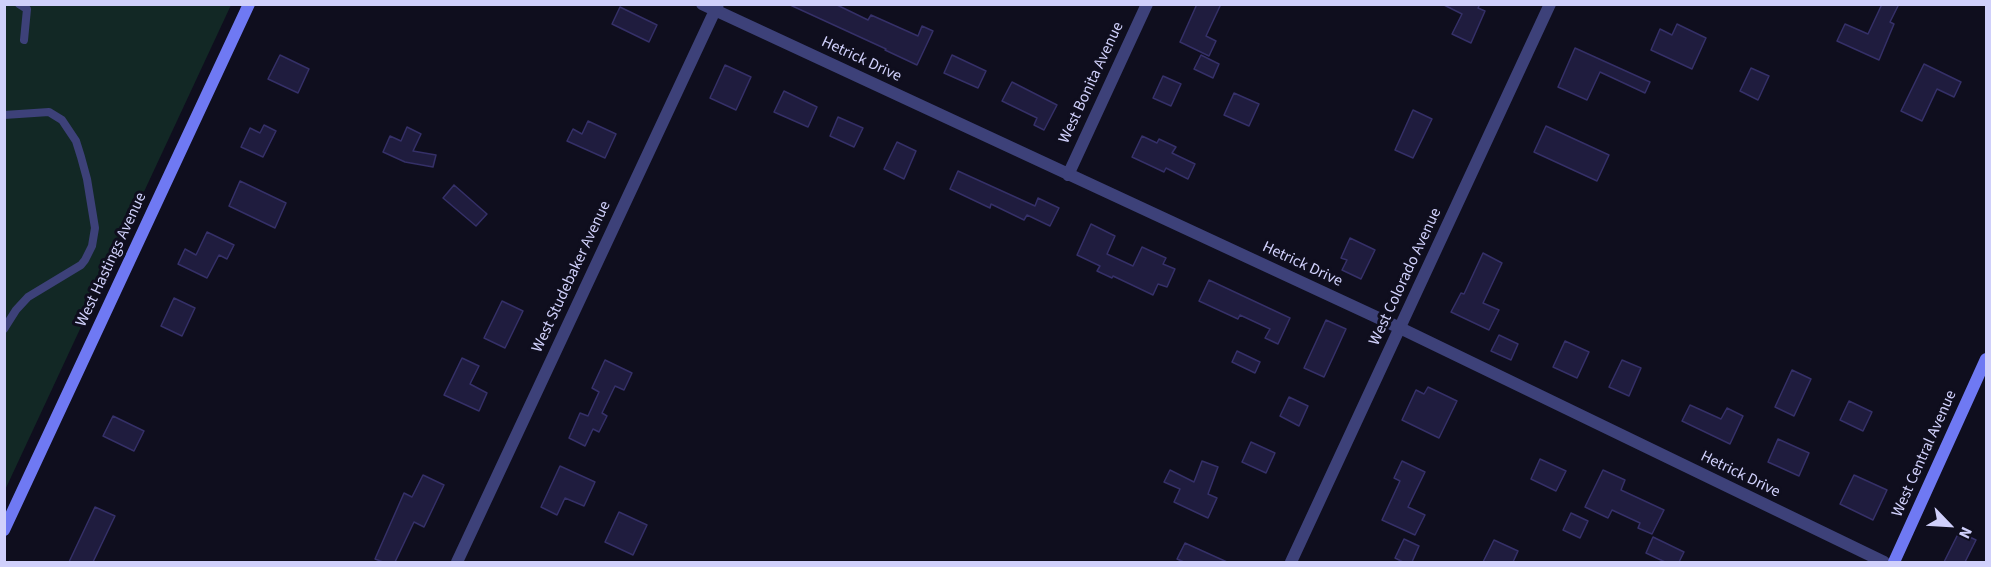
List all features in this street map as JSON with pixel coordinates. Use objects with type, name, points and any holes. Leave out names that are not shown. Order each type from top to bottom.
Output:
[{"type":"main road","name":"West Hastings Avenue","points":[[4,530],[249,4]]},
{"type":"main road","name":"West Central Avenue","points":[[1894,562],[1986,359]]},
{"type":"street","name":"Hetrick Drive","points":[[702,4],[716,8],[1068,175],[1400,328],[1884,562]]},
{"type":"street","name":"West Bonita Avenue","points":[[1068,175],[1147,4]]},
{"type":"street","name":"West Colorado Avenue","points":[[1291,562],[1550,4]]},
{"type":"street","name":"West Studebaker Avenue","points":[[457,562],[716,8]]},
{"type":"lane","points":[[24,40],[26,6]]},
{"type":"lane","points":[[4,115],[50,112],[62,120],[76,141],[81,157],[95,228],[92,246],[81,265],[28,297],[15,310],[4,329]]},
{"type":"green space","points":[[5,5],[231,5],[5,490]]},
{"type":"building","points":[[788,4],[835,4],[868,20],[871,15],[918,36],[922,26],[933,31],[917,65]]},
{"type":"building","points":[[1197,4],[1221,4],[1206,36],[1216,41],[1209,56],[1180,42]]},
{"type":"building","points":[[1442,4],[1480,4],[1478,8],[1485,11],[1471,43],[1452,34],[1462,14]]},
{"type":"building","points":[[1882,4],[1899,4],[1890,22],[1894,24],[1879,60],[1837,41],[1845,24],[1868,34]]},
{"type":"building","points":[[620,7],[657,25],[649,42],[612,24]]},
{"type":"building","points":[[1677,24],[1706,38],[1692,69],[1651,50],[1660,29],[1672,35]]},
{"type":"building","points":[[1575,48],[1650,82],[1645,93],[1600,72],[1587,100],[1558,87]]},
{"type":"building","points":[[280,55],[309,69],[298,93],[268,79]]},
{"type":"building","points":[[952,55],[986,71],[978,88],[944,73]]},
{"type":"building","points":[[1201,55],[1219,64],[1213,78],[1194,69]]},
{"type":"building","points":[[1924,64],[1961,82],[1954,97],[1937,89],[1922,121],[1901,111]]},
{"type":"building","points":[[725,65],[751,77],[736,110],[710,98]]},
{"type":"building","points":[[1751,68],[1769,76],[1758,100],[1740,91]]},
{"type":"building","points":[[1163,76],[1181,84],[1171,106],[1153,98]]},
{"type":"building","points":[[1012,82],[1057,105],[1044,130],[1034,125],[1037,118],[1002,101]]},
{"type":"building","points":[[784,91],[817,107],[808,127],[774,112]]},
{"type":"building","points":[[1234,93],[1259,104],[1249,126],[1224,115]]},
{"type":"building","points":[[1413,110],[1432,119],[1413,158],[1395,150]]},
{"type":"building","points":[[838,117],[863,128],[854,147],[830,136]]},
{"type":"building","points":[[588,121],[616,134],[605,158],[567,141],[573,129],[582,134]]},
{"type":"building","points":[[264,125],[276,131],[263,157],[241,147],[250,128],[260,133]]},
{"type":"building","points":[[1546,126],[1609,155],[1597,181],[1534,152]]},
{"type":"building","points":[[407,127],[421,134],[413,151],[436,155],[433,167],[405,162],[383,152],[390,136],[401,141]]},
{"type":"building","points":[[1142,136],[1157,143],[1159,139],[1176,147],[1172,153],[1195,164],[1188,179],[1166,168],[1164,172],[1132,157]]},
{"type":"building","points":[[897,142],[916,151],[904,179],[884,169]]},
{"type":"building","points":[[958,171],[1035,206],[1038,198],[1059,208],[1050,226],[1027,215],[1024,220],[991,204],[990,208],[950,189]]},
{"type":"building","points":[[240,181],[286,203],[275,228],[229,206]]},
{"type":"building","points":[[454,185],[487,214],[476,226],[443,198]]},
{"type":"building","points":[[1091,224],[1115,236],[1107,254],[1133,266],[1142,247],[1166,258],[1163,264],[1175,269],[1167,287],[1158,284],[1153,295],[1097,271],[1100,266],[1077,255]]},
{"type":"building","points":[[207,232],[234,245],[227,259],[219,255],[207,278],[178,264],[185,249],[196,255]]},
{"type":"building","points":[[1350,238],[1375,250],[1361,279],[1342,270],[1347,260],[1341,258]]},
{"type":"building","points":[[1483,253],[1502,263],[1483,303],[1499,310],[1489,330],[1451,312],[1461,293],[1464,294]]},
{"type":"building","points":[[1209,280],[1290,318],[1278,344],[1265,338],[1270,329],[1240,315],[1238,319],[1199,301]]},
{"type":"building","points":[[174,298],[195,308],[182,336],[161,326]]},
{"type":"building","points":[[502,301],[523,311],[505,348],[484,338]]},
{"type":"building","points":[[1326,320],[1346,329],[1324,377],[1304,368]]},
{"type":"building","points":[[1499,335],[1518,344],[1511,360],[1491,351]]},
{"type":"building","points":[[1565,341],[1589,352],[1577,378],[1553,367]]},
{"type":"building","points":[[1237,351],[1260,362],[1255,373],[1232,362]]},
{"type":"building","points":[[462,358],[479,366],[470,384],[487,393],[479,411],[444,395]]},
{"type":"building","points":[[605,360],[632,373],[624,390],[615,386],[602,413],[607,416],[599,432],[593,429],[585,446],[569,438],[580,413],[588,416],[599,392],[592,388]]},
{"type":"building","points":[[1622,360],[1641,368],[1629,396],[1609,387]]},
{"type":"building","points":[[1792,370],[1811,379],[1794,416],[1775,407]]},
{"type":"building","points":[[1428,387],[1457,401],[1439,438],[1402,420],[1416,390],[1424,394]]},
{"type":"building","points":[[1289,397],[1308,406],[1299,426],[1280,416]]},
{"type":"building","points":[[1849,401],[1872,412],[1863,431],[1840,420]]},
{"type":"building","points":[[1690,405],[1721,419],[1727,408],[1743,416],[1730,444],[1682,421]]},
{"type":"building","points":[[113,416],[144,431],[134,451],[103,436]]},
{"type":"building","points":[[1778,439],[1809,453],[1799,476],[1768,462]]},
{"type":"building","points":[[1251,442],[1275,453],[1266,473],[1242,462]]},
{"type":"building","points":[[1540,459],[1566,471],[1556,491],[1531,479]]},
{"type":"building","points":[[1202,461],[1218,467],[1208,494],[1217,498],[1208,518],[1174,502],[1180,489],[1164,482],[1170,470],[1194,482]]},
{"type":"building","points":[[1402,461],[1425,472],[1408,507],[1425,515],[1415,535],[1382,520],[1400,481],[1394,478]]},
{"type":"building","points":[[560,466],[595,482],[584,506],[565,498],[557,515],[541,507]]},
{"type":"building","points":[[1603,470],[1625,480],[1621,490],[1664,510],[1652,534],[1638,528],[1640,523],[1612,510],[1608,518],[1585,507]]},
{"type":"building","points":[[423,475],[444,485],[424,527],[414,522],[395,562],[375,559],[404,493],[412,497]]},
{"type":"building","points":[[1854,475],[1887,490],[1873,520],[1840,504]]},
{"type":"building","points":[[95,507],[115,516],[93,562],[69,562]]},
{"type":"building","points":[[619,512],[647,525],[633,555],[605,542]]},
{"type":"building","points":[[1571,513],[1588,521],[1580,538],[1563,530]]},
{"type":"building","points":[[1959,532],[1976,540],[1965,562],[1944,562]]},
{"type":"building","points":[[1653,537],[1684,552],[1679,562],[1665,562],[1646,553]]},
{"type":"building","points":[[1404,539],[1419,546],[1412,562],[1403,562],[1395,558]]},
{"type":"building","points":[[1494,540],[1518,551],[1513,562],[1483,562]]},
{"type":"building","points":[[1185,543],[1227,562],[1184,562],[1177,559]]}]
